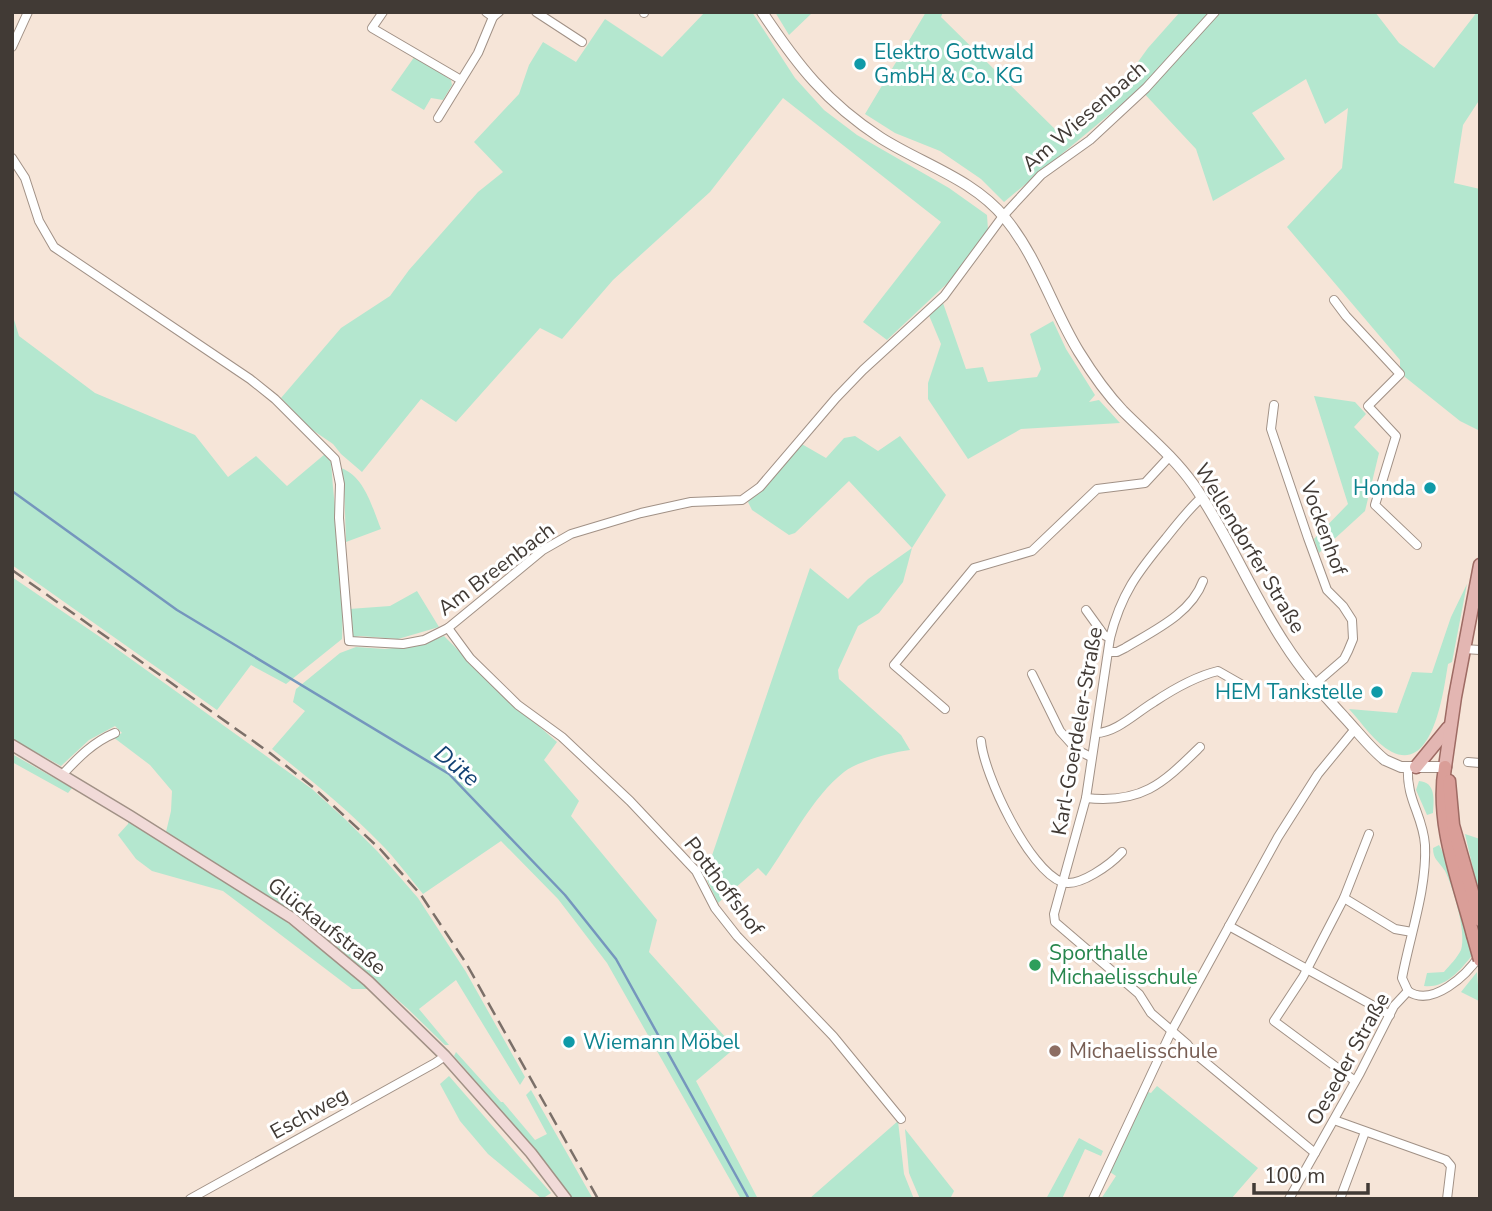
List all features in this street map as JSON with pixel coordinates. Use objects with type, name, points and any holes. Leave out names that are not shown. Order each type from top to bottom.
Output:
[{"type":"highway","points":[[1445,767],[1450,785],[1453,825],[1480,920]]},
{"type":"highway","points":[[1445,767],[1442,786],[1443,818],[1480,957]]},
{"type":"main road","points":[[1445,767],[1450,725],[1480,565]]},
{"type":"main road","points":[[1412,767],[1450,725]]},
{"type":"main road","name":"Glückaufstraße","points":[[12,745],[292,918],[369,981],[445,1056],[531,1153],[566,1199]]},
{"type":"street","points":[[12,47],[28,12]]},
{"type":"street","points":[[383,12],[372,28],[461,80]]},
{"type":"street","points":[[536,12],[582,42]]},
{"type":"street","name":"Wellendorfer Straße","points":[[762,12],[802,69],[846,114],[883,139],[975,191],[1003,216],[1024,244],[1094,376],[1122,410],[1170,456],[1202,497],[1284,644],[1314,684],[1385,760],[1412,767],[1445,767]]},
{"type":"street","name":"Am Wiesenbach","points":[[1003,216],[1041,175],[1090,140],[1146,88],[1215,12]]},
{"type":"street","points":[[438,117],[478,53],[493,14]]},
{"type":"street","name":"Am Breenbach","points":[[12,158],[25,178],[39,221],[54,247],[250,379],[330,452],[338,471],[349,641],[403,644],[424,640],[448,628],[543,550],[570,534],[641,513],[691,502],[742,500],[773,473],[835,398],[944,296],[1003,216]]},
{"type":"street","points":[[1334,300],[1400,373],[1368,406],[1396,436],[1375,505],[1417,545]]},
{"type":"street","name":"Vockenhof","points":[[1274,405],[1271,429],[1308,538],[1327,590],[1352,620],[1353,639],[1344,659],[1314,684]]},
{"type":"street","points":[[945,709],[894,665],[974,568],[1032,551],[1097,489],[1145,483],[1170,456]]},
{"type":"street","name":"Karl-Goerdeler-Straße","points":[[1172,1030],[1151,1013],[1139,994],[1060,929],[1054,914],[1086,799],[1116,613],[1132,579],[1202,497]]},
{"type":"street","points":[[1109,652],[1125,648],[1176,617],[1199,591],[1203,581]]},
{"type":"street","points":[[1086,610],[1104,635],[1110,638]]},
{"type":"street","name":"Potthoffshof","points":[[448,628],[470,658],[518,705],[562,737],[630,801],[696,871],[715,908],[737,936],[834,1036],[901,1119]]},
{"type":"street","points":[[1464,649],[1480,650]]},
{"type":"street","points":[[1096,733],[1111,730],[1156,700],[1209,673],[1218,671],[1245,687]]},
{"type":"street","points":[[1032,674],[1060,731],[1077,750],[1091,757]]},
{"type":"street","points":[[1093,1199],[1172,1030],[1229,926],[1302,796],[1355,729]]},
{"type":"street","points":[[62,775],[83,753],[103,738],[115,733]]},
{"type":"street","points":[[981,741],[982,757],[991,782],[1014,826],[1040,864],[1064,883],[1077,881],[1097,872],[1114,862],[1122,852]]},
{"type":"street","points":[[1086,799],[1127,797],[1152,789],[1172,776],[1200,747]]},
{"type":"street","points":[[1468,762],[1480,764]]},
{"type":"street","name":"Oeseder Straße","points":[[1289,1199],[1390,1015],[1408,991],[1402,978],[1423,875],[1425,845],[1408,791],[1412,767]]},
{"type":"street","points":[[1355,1081],[1274,1021],[1307,970],[1344,898],[1369,834]]},
{"type":"street","points":[[1344,898],[1395,929],[1412,932]]},
{"type":"street","points":[[1229,926],[1390,1015]]},
{"type":"street","points":[[1408,991],[1419,996],[1446,988],[1480,957]]},
{"type":"street","points":[[1172,1030],[1234,1088],[1315,1153]]},
{"type":"street","name":"Eschweg","points":[[190,1199],[445,1056]]},
{"type":"street","points":[[1334,1120],[1446,1160],[1451,1166],[1447,1199]]},
{"type":"street","points":[[1340,1199],[1365,1132]]},
{"type":"green space","points":[[705,12],[752,12],[795,78],[824,110],[857,135],[949,188],[987,215],[988,230],[955,276],[887,340],[863,322],[941,222],[783,98],[710,192],[613,280],[562,339],[540,328],[456,422],[421,399],[362,472],[333,444],[311,429],[281,398],[341,328],[390,296],[409,270],[478,192],[503,172],[474,142],[519,94],[529,65],[543,42],[576,62],[605,19],[662,57]]},
{"type":"green space","points":[[775,12],[813,12],[789,35]]},
{"type":"green space","points":[[926,12],[943,12],[941,17],[1061,135],[1117,91],[1148,48],[1180,12],[1375,12],[1399,43],[1434,68],[1477,12],[1480,12],[1480,99],[1463,125],[1454,183],[1480,189],[1480,431],[1460,421],[1400,373],[1400,360],[1287,227],[1342,168],[1348,108],[1325,124],[1306,79],[1252,113],[1285,159],[1213,201],[1196,149],[1140,89],[1004,202],[981,179],[940,151],[895,133],[865,114]]},
{"type":"green space","points":[[415,56],[451,80],[452,85],[443,100],[431,98],[424,110],[391,90]]},
{"type":"green space","points":[[943,303],[966,369],[983,367],[988,382],[1037,377],[1041,369],[1030,334],[1053,321],[1066,349],[1095,395],[1089,402],[1099,400],[1120,423],[1021,429],[968,459],[928,399],[928,383],[941,344],[928,313]]},
{"type":"green space","points":[[12,313],[19,336],[95,393],[195,435],[228,477],[256,456],[287,486],[325,454],[331,462],[341,573],[342,639],[286,684],[251,665],[217,710],[12,565]]},
{"type":"green space","points":[[1314,396],[1355,402],[1366,414],[1354,427],[1379,453],[1365,511],[1319,553],[1314,539],[1348,504]]},
{"type":"green space","points":[[855,436],[878,451],[900,436],[946,495],[912,548],[849,481],[795,533],[789,535],[752,510],[748,502],[800,443],[826,458],[844,438]]},
{"type":"green space","points":[[341,468],[362,485],[381,529],[346,542],[344,484]]},
{"type":"green space","points":[[912,548],[903,582],[879,613],[858,626],[838,670],[839,679],[901,735],[910,750],[867,761],[844,772],[832,782],[812,807],[766,876],[758,868],[718,903],[705,876],[810,568],[848,599],[868,579]]},
{"type":"green space","points":[[12,577],[312,789],[378,852],[418,898],[466,972],[525,1077],[520,1085],[456,980],[419,1009],[449,1045],[445,1045],[308,921],[166,832],[172,791],[150,765],[113,737],[122,733],[115,726],[89,740],[61,766],[12,739]]},
{"type":"green space","points":[[1467,584],[1452,662],[1448,664],[1434,725],[1427,740],[1418,750],[1406,755],[1392,752],[1374,738],[1349,709],[1397,713],[1412,672],[1432,673],[1451,617]]},
{"type":"green space","points":[[417,591],[439,627],[398,639],[360,636],[350,638],[349,609],[390,606]]},
{"type":"green space","points":[[444,636],[502,694],[557,742],[544,760],[579,801],[571,816],[657,920],[649,952],[735,1048],[696,1081],[758,1199],[741,1199],[607,963],[558,899],[501,841],[423,894],[392,855],[367,830],[272,749],[305,711],[293,702],[296,689],[340,653],[356,647],[385,649],[421,645]]},
{"type":"green space","points":[[12,754],[72,788],[68,793],[12,762]]},
{"type":"green space","points":[[1419,781],[1429,785],[1433,792],[1433,813],[1427,815],[1416,790]]},
{"type":"green space","points":[[130,816],[279,916],[369,989],[352,989],[223,891],[152,871],[136,859],[118,835],[128,824]]},
{"type":"green space","points":[[1465,834],[1480,839],[1480,899]]},
{"type":"green space","points":[[1439,845],[1448,862],[1474,953],[1459,971],[1446,981],[1424,986],[1427,973],[1444,972],[1461,950],[1462,942],[1461,922],[1452,888],[1434,855],[1433,848]]},
{"type":"green space","points":[[1477,972],[1480,1012],[1479,1001],[1461,992]]},
{"type":"green space","points":[[456,1052],[535,1140],[547,1134],[526,1095],[531,1090],[593,1199],[572,1199],[535,1150],[454,1056]]},
{"type":"green space","points":[[449,1076],[551,1193],[542,1199],[488,1154],[460,1121],[440,1084]]},
{"type":"green space","points":[[1157,1086],[1258,1168],[1231,1199],[1101,1199],[1116,1176],[1110,1172],[1148,1092],[1151,1093]]},
{"type":"green space","points":[[898,1121],[904,1174],[914,1199],[809,1199]]},
{"type":"green space","points":[[905,1129],[954,1191],[950,1199],[920,1199],[909,1173]]},
{"type":"green space","points":[[1079,1138],[1103,1151],[1101,1156],[1085,1149],[1062,1199],[1046,1199]]},
{"type":"waterway","name":"Düte","points":[[12,491],[177,610],[449,774],[565,895],[616,959],[749,1199]]},
{"type":"railway","points":[[12,570],[270,753],[313,787],[380,849],[421,895],[466,963],[598,1199]]},
{"type":"place","name":"Elektro Gottwald GmbH & Co. KG","points":[[860,64]]},
{"type":"place","name":"Honda","points":[[1430,488]]},
{"type":"place","name":"HEM Tankstelle","points":[[1377,692]]},
{"type":"place","name":"Sporthalle Michaelisschule","points":[[1035,965]]},
{"type":"place","name":"Wiemann Möbel","points":[[569,1042]]},
{"type":"place","name":"Michaelisschule","points":[[1055,1051]]}]
